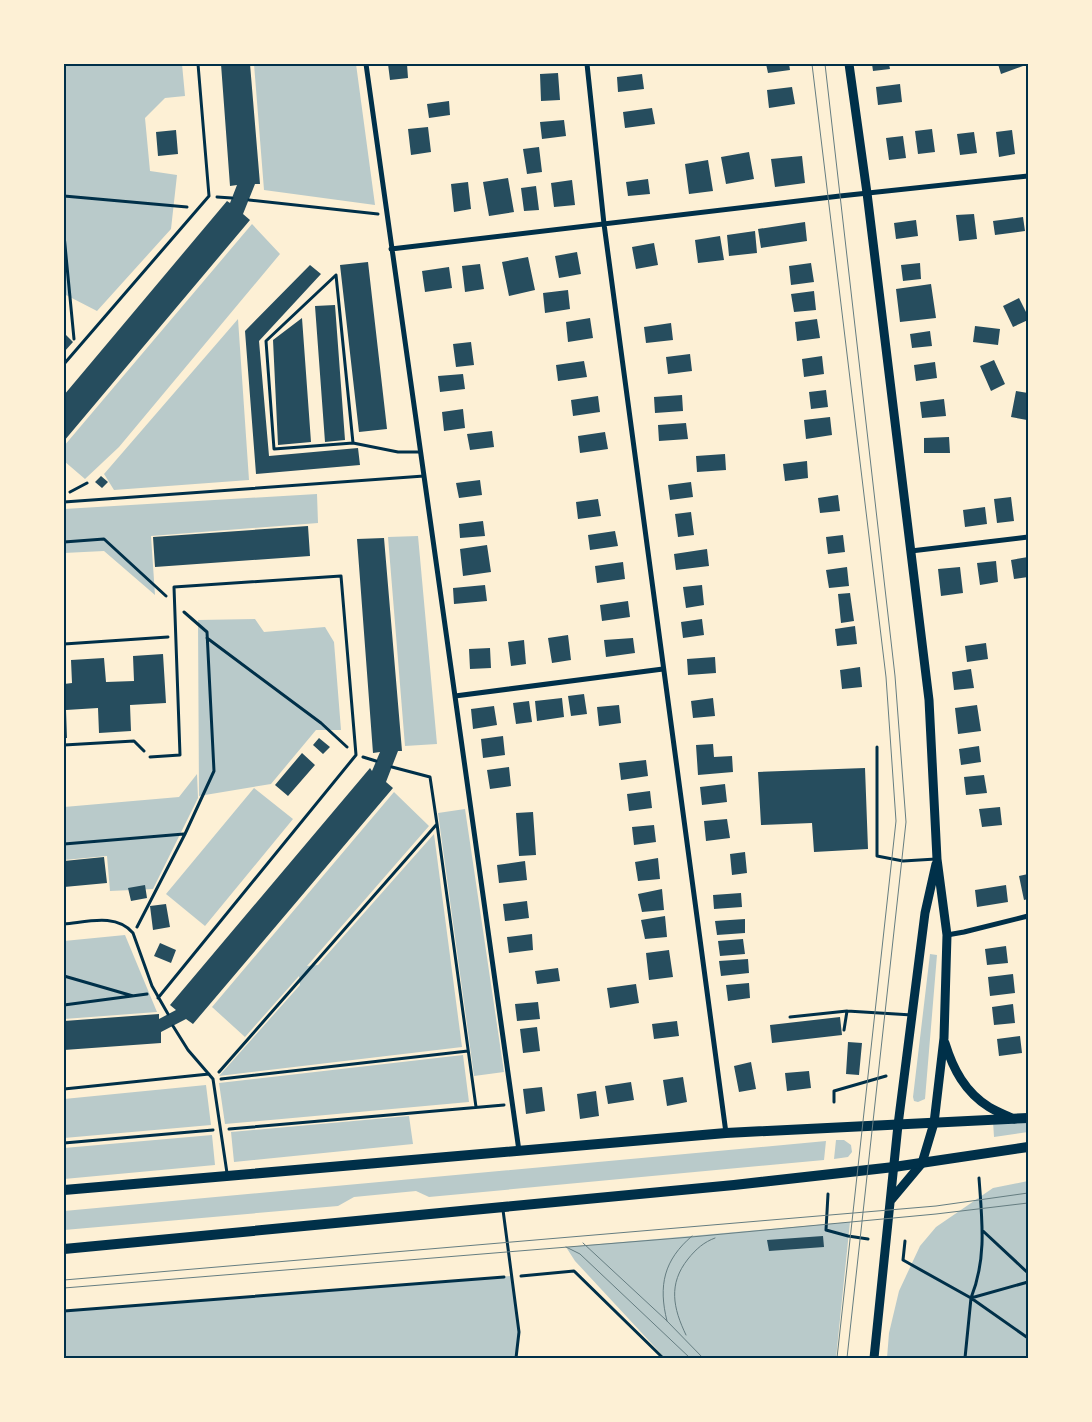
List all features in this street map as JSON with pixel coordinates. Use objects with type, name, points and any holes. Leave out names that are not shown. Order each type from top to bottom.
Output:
[{"type":"main road","points":[[849,64],[867,193],[929,700],[933,808],[937,859],[947,935],[944,1038],[934,1123],[922,1163],[891,1200]]},
{"type":"main road","points":[[874,1358],[898,1125],[925,913],[937,859]]},
{"type":"main road","points":[[944,1038],[952,1065],[967,1088],[989,1107],[1014,1119]]},
{"type":"main road","points":[[64,1190],[726,1133],[1028,1118]]},
{"type":"main road","points":[[64,1249],[734,1186],[894,1167],[1028,1147]]},
{"type":"street","points":[[366,64],[519,1150]]},
{"type":"street","points":[[588,64],[604,224],[726,1133]]},
{"type":"street","points":[[391,248],[1028,176]]},
{"type":"street","points":[[911,551],[1028,537]]},
{"type":"street","points":[[454,696],[663,669]]},
{"type":"street","points":[[947,935],[1028,916]]},
{"type":"lane","points":[[64,364],[209,196],[198,64]]},
{"type":"lane","points":[[352,443],[336,275],[266,341],[274,449],[352,443],[398,452],[420,452]]},
{"type":"lane","points":[[64,502],[424,476]]},
{"type":"lane","points":[[150,757],[180,755],[174,587],[341,576],[356,755],[158,998]]},
{"type":"lane","points":[[877,747],[877,856],[903,861],[937,859]]},
{"type":"lane","points":[[64,924],[113,921],[128,928],[133,933],[158,998],[168,1014]]},
{"type":"lane","points":[[790,1017],[846,1011],[912,1015]]},
{"type":"lane","points":[[844,1030],[846,1011]]},
{"type":"lane","points":[[173,1026],[188,1050],[213,1080],[228,1176]]},
{"type":"lane","points":[[64,1089],[209,1074]]},
{"type":"lane","points":[[503,1207],[519,1332],[516,1358]]},
{"type":"path","points":[[64,196],[198,208]]},
{"type":"path","points":[[209,196],[232,198]]},
{"type":"path","points":[[249,200],[386,215]]},
{"type":"path","points":[[64,235],[76,350]]},
{"type":"path","points":[[64,495],[87,483]]},
{"type":"path","points":[[64,542],[104,539]]},
{"type":"path","points":[[64,644],[176,637]]},
{"type":"path","points":[[207,638],[320,723],[356,755]]},
{"type":"path","points":[[64,745],[134,741],[150,757]]},
{"type":"path","points":[[392,766],[430,777],[476,1107]]},
{"type":"path","points":[[213,1080],[436,824]]},
{"type":"path","points":[[64,844],[185,834]]},
{"type":"path","points":[[64,976],[136,996]]},
{"type":"path","points":[[64,1005],[156,993]]},
{"type":"path","points":[[213,1080],[468,1051]]},
{"type":"path","points":[[834,1102],[834,1091],[886,1076]]},
{"type":"path","points":[[64,1143],[512,1104]]},
{"type":"path","points":[[965,1358],[971,1298],[979,1278],[983,1231],[979,1178]]},
{"type":"path","points":[[828,1194],[826,1230],[868,1240]]},
{"type":"path","points":[[983,1231],[1028,1273]]},
{"type":"path","points":[[905,1240],[903,1260],[971,1298],[1028,1338]]},
{"type":"path","points":[[64,1311],[574,1272],[663,1358]]},
{"type":"path","points":[[971,1298],[1028,1282]]},
{"type":"shaded area","points":[[64,64],[182,64],[185,96],[165,98],[145,118],[150,171],[177,175],[171,229],[97,311],[64,294]]},
{"type":"shaded area","points":[[254,64],[356,64],[375,205],[264,190]]},
{"type":"shaded area","points":[[252,224],[280,254],[119,447],[85,479],[64,461],[64,446]]},
{"type":"shaded area","points":[[238,319],[249,480],[114,490],[104,474]]},
{"type":"shaded area","points":[[317,494],[318,523],[151,536],[155,595],[104,551],[64,553],[64,509]]},
{"type":"shaded area","points":[[418,536],[437,744],[405,746],[388,537]]},
{"type":"shaded area","points":[[255,619],[264,632],[325,627],[334,642],[341,730],[316,730],[271,784],[199,796],[198,620]]},
{"type":"shaded area","points":[[197,774],[198,798],[153,889],[110,891],[107,856],[64,860],[64,807],[179,797]]},
{"type":"shaded area","points":[[254,788],[293,819],[205,926],[166,894]]},
{"type":"shaded area","points":[[394,792],[429,826],[307,966],[318,965],[434,834],[462,1047],[219,1076],[300,985],[299,976],[245,1037],[212,1007]]},
{"type":"shaded area","points":[[465,809],[504,1072],[474,1076],[438,813]]},
{"type":"shaded area","points":[[125,935],[157,1012],[64,1019],[64,941]]},
{"type":"shaded area","points":[[930,954],[937,955],[925,1099],[918,1102],[914,1101],[913,1097]]},
{"type":"shaded area","points":[[463,1055],[469,1102],[225,1124],[219,1083]]},
{"type":"shaded area","points":[[206,1085],[211,1125],[64,1138],[64,1099]]},
{"type":"shaded area","points":[[409,1116],[413,1144],[234,1162],[231,1132]]},
{"type":"shaded area","points":[[1028,1120],[1028,1132],[994,1137],[993,1121]]},
{"type":"shaded area","points":[[212,1135],[215,1165],[64,1179],[64,1148]]},
{"type":"shaded area","points":[[836,1140],[844,1140],[851,1145],[852,1152],[848,1157],[834,1159]]},
{"type":"shaded area","points":[[826,1141],[824,1160],[429,1197],[416,1191],[354,1197],[338,1206],[64,1230],[64,1211]]},
{"type":"shaded area","points":[[1028,1181],[1028,1358],[887,1358],[889,1333],[899,1291],[920,1246],[936,1227],[993,1188]]},
{"type":"shaded area","points":[[850,1222],[836,1358],[665,1358],[575,1261],[566,1247]]},
{"type":"shaded area","points":[[511,1276],[519,1332],[516,1358],[64,1358],[64,1311]]},
{"type":"building","points":[[221,64],[250,64],[260,184],[255,184],[243,214],[250,220],[64,441],[64,395],[227,201],[230,203],[237,185],[230,186]]},
{"type":"building","points":[[388,64],[407,64],[408,78],[390,80]]},
{"type":"building","points":[[766,64],[789,64],[790,70],[768,73]]},
{"type":"building","points":[[872,64],[889,64],[890,69],[873,71]]},
{"type":"building","points":[[998,64],[1022,64],[1023,66],[1001,74]]},
{"type":"building","points":[[558,73],[560,100],[541,101],[540,74]]},
{"type":"building","points":[[642,74],[644,89],[618,92],[617,77]]},
{"type":"building","points":[[900,84],[902,102],[878,105],[876,87]]},
{"type":"building","points":[[792,87],[795,104],[769,108],[767,90]]},
{"type":"building","points":[[449,101],[450,115],[429,118],[427,104]]},
{"type":"building","points":[[652,108],[655,124],[625,128],[623,112]]},
{"type":"building","points":[[564,120],[566,136],[542,139],[540,122]]},
{"type":"building","points":[[428,127],[431,152],[411,155],[408,129]]},
{"type":"building","points":[[932,129],[935,152],[918,154],[915,131]]},
{"type":"building","points":[[176,130],[178,154],[158,156],[156,132]]},
{"type":"building","points":[[1012,130],[1015,154],[999,157],[996,132]]},
{"type":"building","points":[[974,132],[977,153],[960,155],[957,134]]},
{"type":"building","points":[[903,136],[906,158],[889,160],[886,138]]},
{"type":"building","points":[[539,147],[542,172],[527,174],[523,149]]},
{"type":"building","points":[[749,152],[754,179],[726,184],[721,157]]},
{"type":"building","points":[[802,156],[805,183],[775,187],[771,159]]},
{"type":"building","points":[[708,160],[713,191],[689,194],[685,164]]},
{"type":"building","points":[[508,178],[514,212],[489,216],[483,182]]},
{"type":"building","points":[[648,179],[650,194],[628,196],[626,182]]},
{"type":"building","points":[[572,180],[575,205],[554,207],[551,183]]},
{"type":"building","points":[[468,182],[471,209],[454,212],[451,184]]},
{"type":"building","points":[[536,186],[539,210],[524,211],[521,188]]},
{"type":"building","points":[[974,214],[977,239],[959,241],[956,215]]},
{"type":"building","points":[[1023,217],[1025,231],[995,235],[993,221]]},
{"type":"building","points":[[916,220],[918,236],[896,239],[894,223]]},
{"type":"building","points":[[805,222],[807,241],[761,248],[758,229]]},
{"type":"building","points":[[755,231],[757,253],[729,256],[727,235]]},
{"type":"building","points":[[720,236],[724,260],[698,263],[695,240]]},
{"type":"building","points":[[654,243],[658,265],[636,269],[632,247]]},
{"type":"building","points":[[577,252],[581,274],[559,278],[555,256]]},
{"type":"building","points":[[528,257],[535,290],[509,296],[502,262]]},
{"type":"building","points":[[368,262],[387,429],[359,432],[340,265]]},
{"type":"building","points":[[811,263],[814,282],[791,285],[789,266]]},
{"type":"building","points":[[920,263],[921,279],[903,281],[901,265]]},
{"type":"building","points":[[480,264],[484,289],[465,292],[462,266]]},
{"type":"building","points":[[310,265],[321,274],[259,341],[269,456],[358,448],[360,465],[256,474],[245,331]]},
{"type":"building","points":[[449,267],[452,288],[425,292],[422,271]]},
{"type":"building","points":[[931,284],[936,318],[900,322],[896,289]]},
{"type":"building","points":[[568,290],[570,309],[545,313],[543,293]]},
{"type":"building","points":[[814,291],[816,310],[794,312],[791,294]]},
{"type":"building","points":[[1019,298],[1028,316],[1028,320],[1013,327],[1003,306]]},
{"type":"building","points":[[335,305],[345,440],[325,442],[315,306]]},
{"type":"building","points":[[302,318],[311,442],[278,445],[273,340]]},
{"type":"building","points":[[590,318],[593,338],[568,342],[566,322]]},
{"type":"building","points":[[817,319],[820,338],[797,341],[795,322]]},
{"type":"building","points":[[671,323],[673,340],[646,343],[644,327]]},
{"type":"building","points":[[975,326],[1000,329],[998,345],[973,342]]},
{"type":"building","points":[[930,331],[932,346],[912,348],[910,334]]},
{"type":"building","points":[[64,335],[73,342],[64,352]]},
{"type":"building","points":[[471,342],[474,365],[456,367],[453,344]]},
{"type":"building","points":[[690,354],[692,371],[668,374],[666,357]]},
{"type":"building","points":[[822,356],[824,374],[804,377],[802,359]]},
{"type":"building","points":[[994,360],[1005,384],[991,391],[980,366]]},
{"type":"building","points":[[584,361],[587,377],[558,381],[556,365]]},
{"type":"building","points":[[935,362],[937,378],[916,381],[914,365]]},
{"type":"building","points":[[463,374],[465,389],[440,392],[438,376]]},
{"type":"building","points":[[826,390],[828,407],[811,409],[809,392]]},
{"type":"building","points":[[1016,391],[1028,393],[1027,420],[1011,417]]},
{"type":"building","points":[[682,395],[683,411],[655,413],[654,397]]},
{"type":"building","points":[[598,396],[600,412],[573,416],[571,400]]},
{"type":"building","points":[[944,399],[946,416],[922,418],[920,402]]},
{"type":"building","points":[[463,409],[465,428],[444,431],[442,412]]},
{"type":"building","points":[[830,417],[832,435],[806,439],[804,420]]},
{"type":"building","points":[[686,423],[688,439],[659,441],[658,425]]},
{"type":"building","points":[[492,431],[494,447],[470,450],[467,434]]},
{"type":"building","points":[[605,432],[608,449],[580,453],[578,436]]},
{"type":"building","points":[[949,437],[950,453],[924,453],[924,438]]},
{"type":"building","points":[[725,454],[726,470],[697,472],[696,456]]},
{"type":"building","points":[[807,461],[808,478],[785,481],[783,464]]},
{"type":"building","points":[[101,476],[108,482],[102,488],[95,482]]},
{"type":"building","points":[[480,480],[482,495],[459,498],[456,483]]},
{"type":"building","points":[[691,482],[693,497],[670,500],[668,485]]},
{"type":"building","points":[[838,495],[840,511],[820,513],[818,498]]},
{"type":"building","points":[[1011,497],[1014,521],[997,523],[994,499]]},
{"type":"building","points":[[598,499],[601,516],[578,519],[576,502]]},
{"type":"building","points":[[985,507],[987,524],[965,527],[963,510]]},
{"type":"building","points":[[691,512],[694,535],[678,537],[675,514]]},
{"type":"building","points":[[483,521],[485,536],[460,538],[459,524]]},
{"type":"building","points":[[308,526],[310,556],[155,567],[153,537]]},
{"type":"building","points":[[615,531],[618,546],[590,550],[588,535]]},
{"type":"building","points":[[843,535],[845,552],[828,554],[826,537]]},
{"type":"building","points":[[384,538],[402,751],[398,751],[386,782],[393,788],[193,1024],[186,1019],[161,1032],[161,1043],[64,1050],[64,1021],[159,1014],[159,1019],[176,1010],[170,1005],[370,768],[372,771],[380,752],[373,753],[357,539]]},
{"type":"building","points":[[487,545],[491,572],[463,576],[460,549]]},
{"type":"building","points":[[707,549],[709,566],[676,570],[674,554]]},
{"type":"building","points":[[1028,557],[1028,577],[1014,579],[1011,560]]},
{"type":"building","points":[[996,561],[998,582],[980,585],[977,563]]},
{"type":"building","points":[[623,562],[625,579],[597,583],[595,566]]},
{"type":"building","points":[[847,567],[849,586],[829,588],[826,570]]},
{"type":"building","points":[[960,567],[963,593],[941,596],[938,569]]},
{"type":"building","points":[[485,585],[487,601],[454,604],[453,588]]},
{"type":"building","points":[[702,585],[704,605],[686,608],[683,587]]},
{"type":"building","points":[[850,593],[854,621],[841,623],[838,594]]},
{"type":"building","points":[[628,601],[630,617],[602,621],[600,605]]},
{"type":"building","points":[[702,619],[704,635],[683,638],[681,622]]},
{"type":"building","points":[[855,626],[857,644],[837,646],[835,629]]},
{"type":"building","points":[[568,635],[571,660],[552,663],[548,638]]},
{"type":"building","points":[[633,638],[635,653],[606,657],[604,640]]},
{"type":"building","points":[[524,640],[526,664],[511,666],[508,642]]},
{"type":"building","points":[[986,643],[988,659],[967,662],[965,646]]},
{"type":"building","points":[[490,648],[491,668],[470,669],[469,649]]},
{"type":"building","points":[[163,654],[166,703],[130,705],[131,731],[99,733],[98,708],[66,710],[67,738],[64,738],[64,684],[72,683],[71,660],[104,658],[106,682],[134,681],[133,656]]},
{"type":"building","points":[[715,657],[716,673],[688,675],[687,659]]},
{"type":"building","points":[[860,667],[862,687],[842,689],[840,670]]},
{"type":"building","points":[[971,669],[974,688],[954,690],[952,672]]},
{"type":"building","points":[[584,694],[587,714],[571,716],[568,696]]},
{"type":"building","points":[[562,698],[564,717],[537,721],[535,701]]},
{"type":"building","points":[[713,698],[715,716],[693,718],[691,701]]},
{"type":"building","points":[[529,701],[532,722],[516,724],[513,703]]},
{"type":"building","points":[[619,705],[621,723],[599,726],[597,707]]},
{"type":"building","points":[[977,705],[981,731],[958,734],[955,708]]},
{"type":"building","points":[[494,706],[497,725],[473,729],[471,709]]},
{"type":"building","points":[[503,736],[505,755],[483,758],[481,739]]},
{"type":"building","points":[[319,738],[330,747],[323,754],[313,745]]},
{"type":"building","points":[[713,744],[714,757],[732,756],[733,772],[698,775],[696,745]]},
{"type":"building","points":[[979,746],[981,762],[961,765],[959,749]]},
{"type":"building","points":[[302,753],[315,765],[288,796],[275,785]]},
{"type":"building","points":[[646,760],[648,776],[621,780],[619,763]]},
{"type":"building","points":[[509,767],[511,786],[490,789],[487,770]]},
{"type":"building","points":[[865,768],[868,849],[814,852],[812,823],[761,825],[758,772]]},
{"type":"building","points":[[984,775],[987,793],[966,795],[964,777]]},
{"type":"building","points":[[725,784],[727,802],[702,805],[700,787]]},
{"type":"building","points":[[650,791],[652,808],[629,811],[627,794]]},
{"type":"building","points":[[1000,807],[1002,825],[982,827],[979,809]]},
{"type":"building","points":[[533,812],[536,855],[519,856],[516,813]]},
{"type":"building","points":[[727,819],[730,838],[706,841],[704,821]]},
{"type":"building","points":[[654,825],[656,842],[634,845],[632,827]]},
{"type":"building","points":[[745,852],[747,873],[732,875],[730,854]]},
{"type":"building","points":[[104,857],[107,883],[64,887],[64,861]]},
{"type":"building","points":[[658,858],[660,879],[638,881],[635,862]]},
{"type":"building","points":[[525,861],[527,880],[499,883],[497,865]]},
{"type":"building","points":[[1028,874],[1028,899],[1024,900],[1019,876]]},
{"type":"building","points":[[145,885],[147,898],[131,901],[128,888]]},
{"type":"building","points":[[1006,885],[1008,902],[977,907],[975,890]]},
{"type":"building","points":[[662,889],[664,910],[642,912],[638,894]]},
{"type":"building","points":[[741,893],[742,907],[714,909],[713,895]]},
{"type":"building","points":[[527,901],[529,918],[505,921],[503,904]]},
{"type":"building","points":[[166,904],[170,927],[153,930],[150,906]]},
{"type":"building","points":[[665,916],[667,937],[645,939],[641,920]]},
{"type":"building","points":[[745,919],[745,933],[717,935],[715,921]]},
{"type":"building","points":[[532,934],[533,950],[509,953],[507,937]]},
{"type":"building","points":[[743,939],[745,954],[720,956],[718,941]]},
{"type":"building","points":[[160,943],[176,950],[171,963],[154,956]]},
{"type":"building","points":[[1006,946],[1008,963],[987,965],[985,949]]},
{"type":"building","points":[[669,950],[673,977],[649,980],[646,953]]},
{"type":"building","points":[[748,959],[749,973],[721,976],[719,961]]},
{"type":"building","points":[[558,968],[560,981],[537,984],[535,971]]},
{"type":"building","points":[[1013,974],[1015,993],[990,996],[988,977]]},
{"type":"building","points":[[749,983],[750,998],[728,1001],[726,985]]},
{"type":"building","points":[[636,984],[639,1003],[610,1008],[607,988]]},
{"type":"building","points":[[538,1002],[540,1019],[517,1021],[515,1004]]},
{"type":"building","points":[[1013,1004],[1015,1023],[994,1025],[992,1007]]},
{"type":"building","points":[[840,1017],[842,1035],[772,1043],[770,1025]]},
{"type":"building","points":[[677,1021],[679,1036],[654,1039],[652,1024]]},
{"type":"building","points":[[537,1027],[540,1051],[523,1053],[520,1029]]},
{"type":"building","points":[[1020,1036],[1022,1053],[999,1056],[997,1039]]},
{"type":"building","points":[[848,1042],[862,1043],[859,1075],[846,1074]]},
{"type":"building","points":[[751,1062],[756,1089],[739,1092],[734,1066]]},
{"type":"building","points":[[809,1071],[811,1088],[787,1091],[785,1073]]},
{"type":"building","points":[[683,1077],[687,1102],[667,1106],[663,1080]]},
{"type":"building","points":[[631,1082],[634,1100],[608,1104],[605,1086]]},
{"type":"building","points":[[542,1087],[545,1111],[526,1114],[523,1089]]},
{"type":"building","points":[[596,1091],[599,1116],[580,1119],[577,1094]]},
{"type":"building","points":[[823,1236],[824,1247],[769,1251],[767,1240]]},
{"type":"tram line","points":[[812,64],[886,677],[896,821],[837,1358]]},
{"type":"tram line","points":[[825,64],[895,676],[906,822],[847,1358]]},
{"type":"tram line","points":[[64,1280],[936,1206],[1028,1193]]},
{"type":"tram line","points":[[64,1288],[691,1237],[936,1214],[1028,1203]]},
{"type":"tram line","points":[[667,1321],[663,1296],[666,1274],[675,1254],[692,1236]]},
{"type":"tram line","points":[[686,1335],[676,1306],[675,1287],[677,1278],[694,1252],[715,1238]]},
{"type":"tram line","points":[[583,1243],[666,1320],[703,1358]]},
{"type":"tram line","points":[[566,1247],[580,1254],[690,1358]]}]
